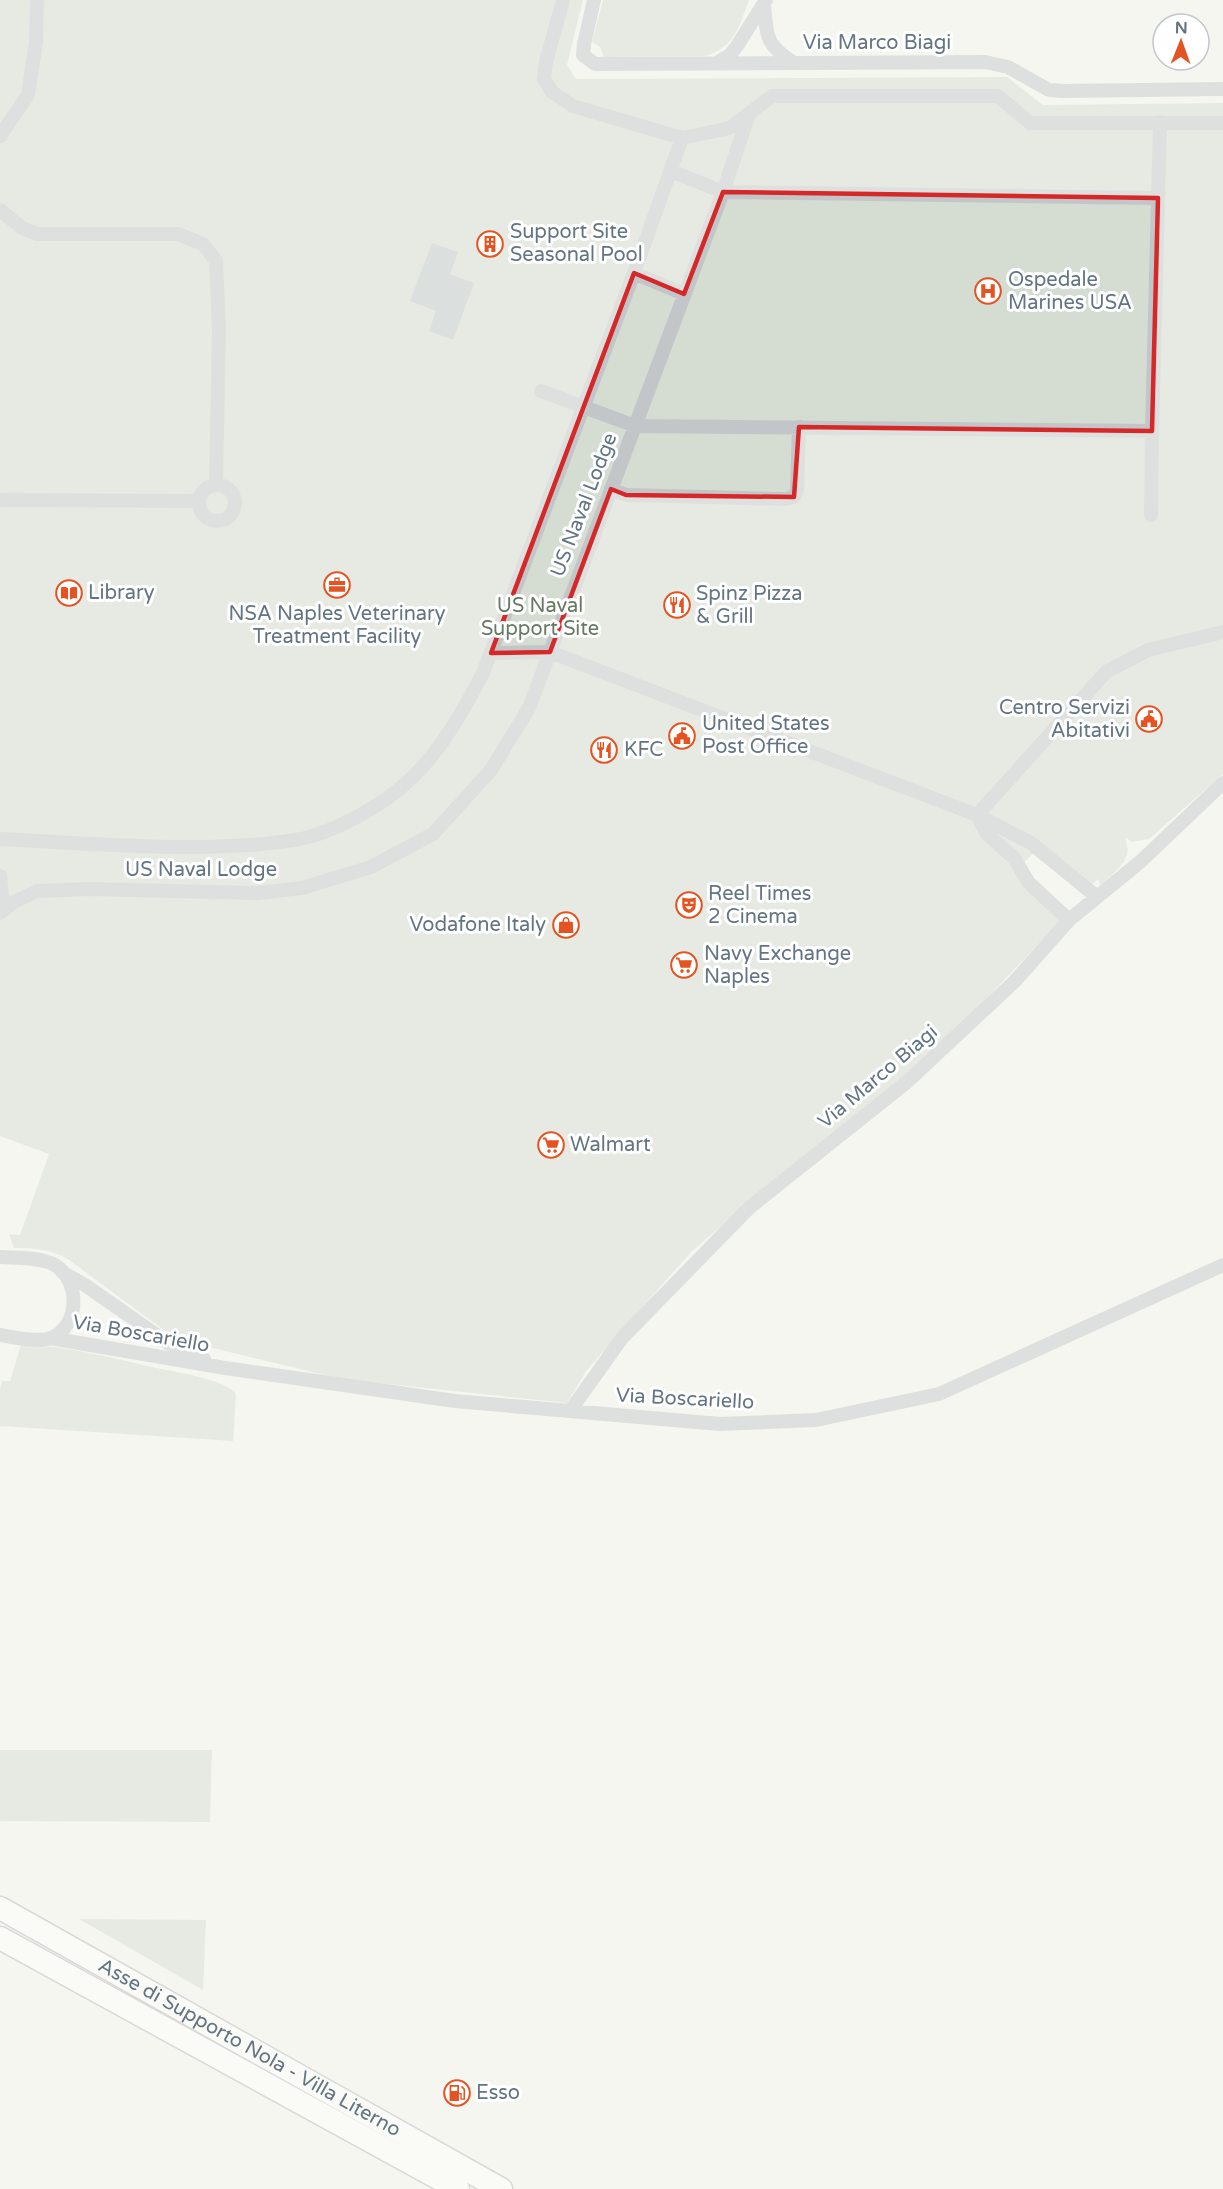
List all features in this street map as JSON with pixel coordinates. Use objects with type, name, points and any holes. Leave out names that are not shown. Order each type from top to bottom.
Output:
[{"type":"highway","name":"Asse di Supporto Nola - Villa Literno","points":[[0,1908],[501,2189]]},
{"type":"highway","name":"Asse di Supporto Nola - Villa Literno","points":[[0,1938],[458,2189]]},
{"type":"street","points":[[0,136],[28,95],[36,42],[37,0]]},
{"type":"street","points":[[563,0],[546,62],[544,79],[552,92],[573,106],[682,138],[730,128],[772,96],[998,96],[1030,123],[1223,123]]},
{"type":"street","name":"Via Marco Biagi","points":[[594,0],[583,55],[595,64],[985,62],[1008,68],[1049,90],[1223,89]]},
{"type":"street","points":[[717,63],[730,55],[765,3]]},
{"type":"street","points":[[765,3],[769,41],[778,52],[794,63]]},
{"type":"street","points":[[737,46],[752,63],[769,41]]},
{"type":"street","name":"US Naval Lodge","points":[[0,913],[14,902],[37,891],[90,889],[258,893],[302,888],[371,867],[433,834],[491,770],[529,708],[723,192],[749,114]]},
{"type":"street","points":[[1151,514],[1160,122]]},
{"type":"street","points":[[0,839],[143,848],[255,846],[307,837],[357,817],[399,790],[432,756],[462,714],[483,673],[634,273],[682,138]]},
{"type":"street","points":[[671,171],[723,192],[1158,198]]},
{"type":"street","points":[[0,210],[22,228],[37,234],[178,234],[203,244],[216,261],[219,328],[216,485]]},
{"type":"street","points":[[634,273],[684,294]]},
{"type":"street","points":[[541,391],[635,426],[1152,431]]},
{"type":"street","points":[[611,489],[626,495],[785,499],[794,497],[797,490],[799,428]]},
{"type":"street","points":[[216,485],[227,488],[234,496],[235,507],[230,517],[220,522],[209,520],[201,512],[199,501],[203,492],[216,485]]},
{"type":"street","points":[[0,500],[199,501]]},
{"type":"street","points":[[977,815],[1106,672],[1148,650],[1223,632]]},
{"type":"street","points":[[491,653],[550,652],[977,815],[1030,843],[1097,897]]},
{"type":"street","name":"Via Marco Biagi","points":[[570,1411],[622,1338],[749,1208],[907,1082],[1015,981],[1069,920],[1140,862],[1223,783]]},
{"type":"street","points":[[977,815],[987,834],[1014,858],[1029,883],[1069,920]]},
{"type":"street","points":[[0,876],[2,896],[0,907]]},
{"type":"street","name":"Via Boscariello","points":[[0,1257],[38,1260],[52,1264],[168,1343],[225,1368]]},
{"type":"street","name":"Via Boscariello","points":[[0,1335],[29,1339],[50,1338],[225,1368],[455,1401],[720,1424],[804,1421],[939,1394],[1223,1265]]},
{"type":"street","points":[[50,1338],[66,1327],[74,1311],[73,1291],[62,1272]]},
{"type":"highlighted area","points":[[723,192],[1158,198],[1152,431],[799,427],[794,497],[626,495],[611,489],[550,652],[491,653],[634,273],[684,294]]},
{"type":"green space","name":"US Naval Support Site","points":[[0,0],[583,0],[567,65],[576,79],[1007,77],[1043,105],[1223,103],[1223,774],[1149,839],[1131,842],[1125,839],[1127,853],[1122,865],[1101,885],[1098,879],[1087,889],[1036,850],[1018,869],[1067,914],[984,1001],[892,1090],[776,1179],[691,1252],[586,1371],[567,1403],[341,1379],[176,1339],[69,1260],[56,1253],[43,1250],[14,1248],[9,1234],[20,1235],[49,1154],[0,1136]]},
{"type":"green space","points":[[603,0],[749,0],[739,27],[730,41],[716,52],[706,56],[604,57],[600,47],[592,42]]},
{"type":"green space","points":[[21,1344],[89,1353],[198,1377],[228,1387],[235,1392],[236,1396],[233,1441],[0,1426],[2,1381],[10,1381]]},
{"type":"green space","points":[[0,1750],[212,1750],[210,1822],[0,1821]]},
{"type":"green space","points":[[79,1919],[206,1920],[203,1990]]},
{"type":"shaded area","points":[[432,243],[458,252],[450,274],[474,283],[453,340],[429,331],[436,311],[410,301]]},
{"type":"place","name":"Support Site Seasonal Pool","points":[[490,244]]},
{"type":"place","name":"Ospedale Marines USA","points":[[988,291]]},
{"type":"place","name":"NSA Naples Veterinary Treatment Facility","points":[[337,585]]},
{"type":"place","name":"Library","points":[[69,593]]},
{"type":"place","name":"Spinz Pizza & Grill","points":[[677,605]]},
{"type":"place","name":"Centro Servizi Abitativi","points":[[1149,719]]},
{"type":"place","name":"United States Post Office","points":[[682,736]]},
{"type":"place","name":"KFC","points":[[604,750]]},
{"type":"place","name":"Reel Times 2 Cinema","points":[[689,905]]},
{"type":"place","name":"Vodafone Italy","points":[[566,925]]},
{"type":"place","name":"Navy Exchange Naples","points":[[684,965]]},
{"type":"place","name":"Walmart","points":[[551,1145]]},
{"type":"place","name":"Esso","points":[[457,2093]]}]
